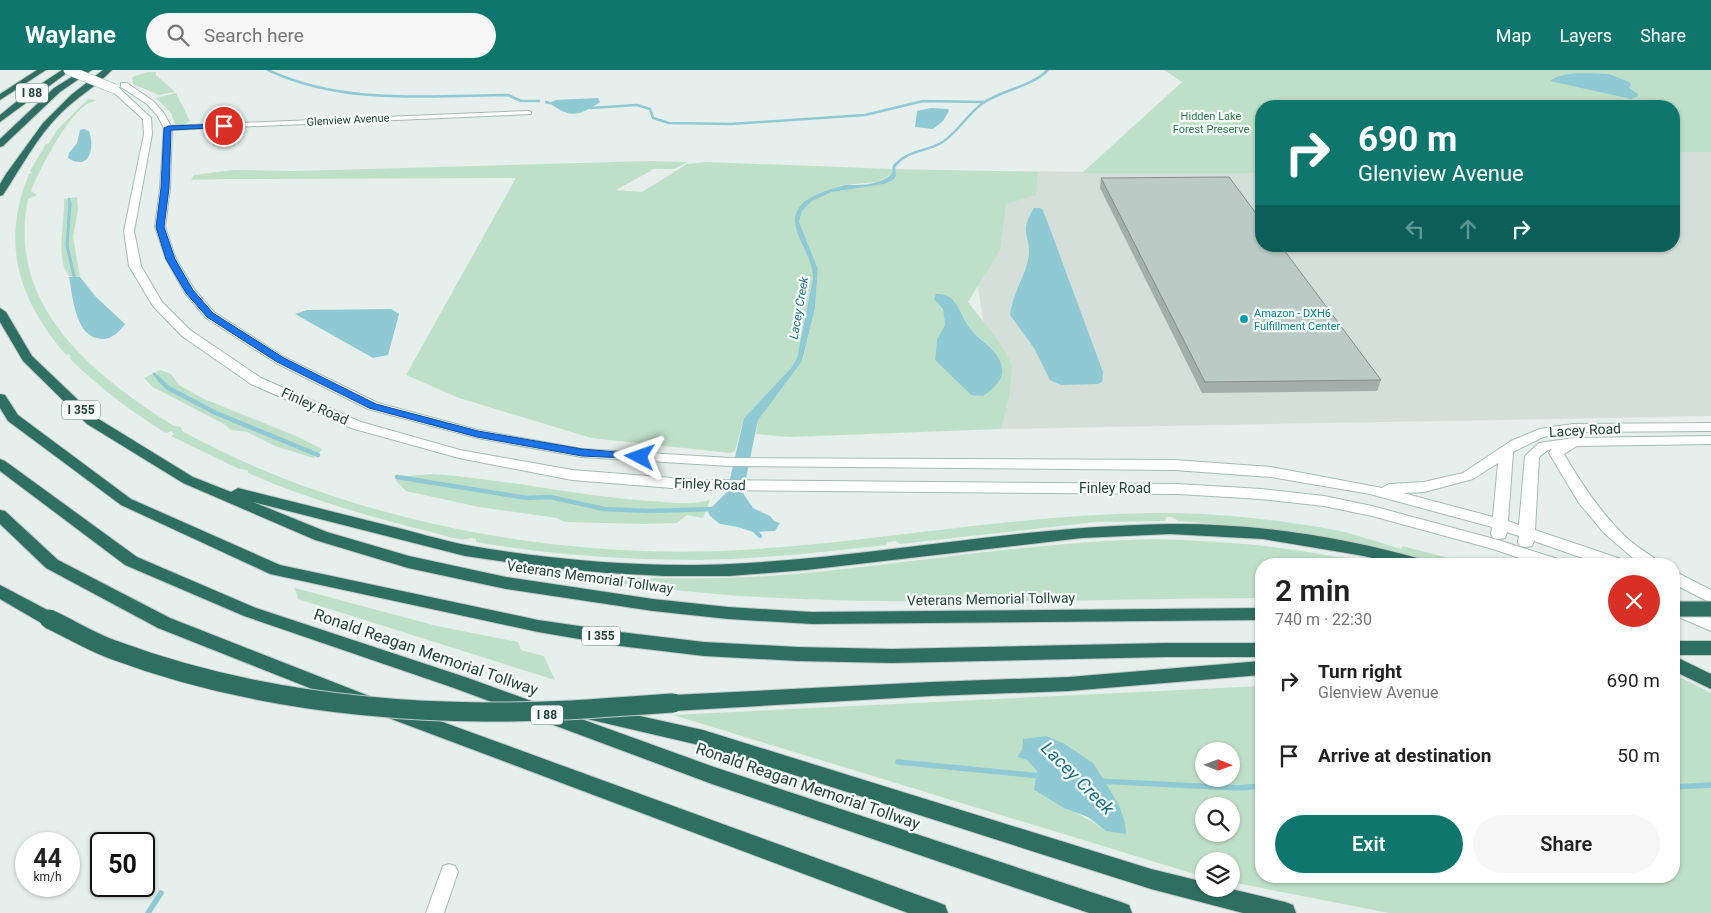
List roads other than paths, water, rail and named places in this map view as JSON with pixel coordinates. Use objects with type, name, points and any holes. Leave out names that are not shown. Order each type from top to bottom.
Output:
[{"type":"highway","name":"I 88","points":[[0,98],[42,70]]},
{"type":"highway","name":"I 88","points":[[0,119],[30,95],[67,70]]},
{"type":"highway","points":[[0,144],[57,90],[87,70]]},
{"type":"highway","points":[[0,193],[19,158],[52,116],[82,88],[108,70]]},
{"type":"highway","name":"Veterans Memorial Tollway","points":[[0,312],[27,358],[92,421],[188,480],[322,536],[408,562],[506,583],[653,605],[728,613],[812,618],[1255,614]]},
{"type":"highway","name":"I 355","points":[[0,398],[13,418],[126,502],[276,570],[538,626],[620,639],[704,649],[798,654],[892,656],[1255,650]]},
{"type":"highway","name":"Ronald Reagan Memorial Tollway","points":[[0,464],[130,561],[250,612],[461,683],[722,778],[1121,913]]},
{"type":"highway","points":[[188,480],[465,550],[533,560],[606,567],[665,570],[729,570],[806,564],[1082,533],[1170,529],[1263,534],[1364,550],[1395,558]]},
{"type":"highway","points":[[0,515],[52,564],[164,623],[300,678],[937,913]]},
{"type":"highway","points":[[0,590],[49,618],[113,650],[176,672],[251,690],[329,702],[432,711],[487,712],[931,689],[1069,684],[1255,668]]},
{"type":"highway","points":[[1680,609],[1711,609]]},
{"type":"highway","points":[[1680,648],[1711,648]]},
{"type":"highway","points":[[1680,666],[1711,682]]},
{"type":"highway","points":[[461,683],[703,738],[1151,879],[1285,913]]},
{"type":"main road","name":"Finley Road","points":[[67,70],[137,92],[155,105],[165,120],[168,128],[165,188],[160,227],[170,259],[190,291],[210,315],[280,360],[373,406],[477,434],[582,453],[748,463],[1174,465],[1271,472],[1370,489],[1500,524],[1600,558]]},
{"type":"main road","name":"Finley Road","points":[[87,70],[119,87],[146,118],[148,134],[129,231],[135,266],[157,304],[186,333],[256,381],[356,424],[459,454],[572,475],[697,485],[1178,488],[1261,494],[1372,510],[1538,558]]},
{"type":"main road","name":"Lacey Road","points":[[1370,489],[1404,489],[1454,481],[1468,476],[1516,444],[1540,433],[1573,428],[1711,427]]},
{"type":"main road","name":"Lacey Road","points":[[1527,533],[1532,456],[1544,446],[1574,442],[1711,440]]},
{"type":"main road","points":[[1574,442],[1556,453],[1565,469],[1596,514],[1620,541],[1643,558]]},
{"type":"main road","points":[[1498,545],[1506,451]]},
{"type":"main road","points":[[1526,554],[1527,533]]},
{"type":"main road","points":[[1680,581],[1711,599]]},
{"type":"main road","points":[[1680,587],[1711,599]]},
{"type":"main road","points":[[1680,612],[1711,625]]},
{"type":"street","name":"Glenview Avenue","points":[[168,128],[529,113]]},
{"type":"street","points":[[435,913],[449,872]]},
{"type":"water","points":[[1570,74],[1609,74],[1629,82],[1631,84],[1629,88],[1638,94],[1637,97],[1631,99],[1550,81]]},
{"type":"water","points":[[598,98],[600,102],[575,114],[564,112],[549,103],[556,100]]},
{"type":"water","points":[[931,108],[948,109],[949,111],[943,121],[933,129],[915,127],[917,111]]},
{"type":"water","points":[[80,130],[89,131],[91,137],[91,150],[86,160],[75,162],[68,158],[69,153],[77,143]]},
{"type":"water","points":[[898,162],[895,165],[896,176],[893,180],[884,184],[832,192],[812,201],[802,211],[799,222],[818,269],[815,308],[802,361],[758,420],[743,493],[753,508],[780,523],[775,531],[753,532],[720,524],[710,516],[708,511],[727,492],[744,418],[791,368],[797,358],[813,278],[810,263],[796,227],[796,213],[805,201],[827,190],[843,185],[866,184],[884,179],[892,174],[893,165]]},
{"type":"water","points":[[1034,208],[1043,210],[1103,372],[1102,382],[1098,384],[1061,385],[1050,380],[1034,348],[1010,315],[1013,301],[1028,260],[1029,246],[1026,230],[1029,217]]},
{"type":"water","points":[[69,277],[80,277],[96,297],[125,324],[118,332],[110,338],[103,339],[94,337],[86,332],[77,315]]},
{"type":"water","points":[[936,294],[945,295],[953,300],[969,327],[990,347],[999,359],[1002,366],[1000,380],[983,396],[971,395],[935,360],[937,339],[945,325],[943,309],[934,299]]},
{"type":"water","points":[[391,309],[399,314],[388,355],[373,358],[295,314],[307,310]]},
{"type":"water","points":[[1046,736],[1065,744],[1093,763],[1119,805],[1125,823],[1126,834],[1106,831],[1088,817],[1064,808],[1034,790],[1037,771],[1027,760],[1017,757],[1022,750],[1023,739]]},
{"type":"waterway","points":[[268,70],[296,81],[356,94],[417,97],[508,95],[521,101],[539,101]]},
{"type":"waterway","name":"Lacey Creek","points":[[894,167],[904,157],[935,146],[947,139],[983,103],[999,94],[1033,81],[1048,70]]},
{"type":"waterway","points":[[590,108],[637,105],[650,109],[653,118],[669,123],[731,124],[865,115],[923,101],[984,102]]},
{"type":"waterway","points":[[69,199],[70,204]]},
{"type":"waterway","points":[[70,204],[67,246],[75,280]]},
{"type":"waterway","points":[[154,374],[168,388],[216,413],[318,455]]},
{"type":"waterway","points":[[397,477],[527,498],[550,497],[604,509],[649,511],[715,509]]},
{"type":"waterway","points":[[752,528],[760,536]]},
{"type":"waterway","points":[[898,762],[1040,776]]},
{"type":"waterway","points":[[1098,781],[1238,788],[1255,787]]},
{"type":"waterway","points":[[1680,787],[1711,785]]},
{"type":"waterway","points":[[148,913],[161,893]]},
{"type":"place","name":"Amazon - DXH6 Fulfillment Center","points":[[1244,319]]},
{"type":"park label","name":"Hidden Lake Forest Preserve","points":[[1211,122]]}]
